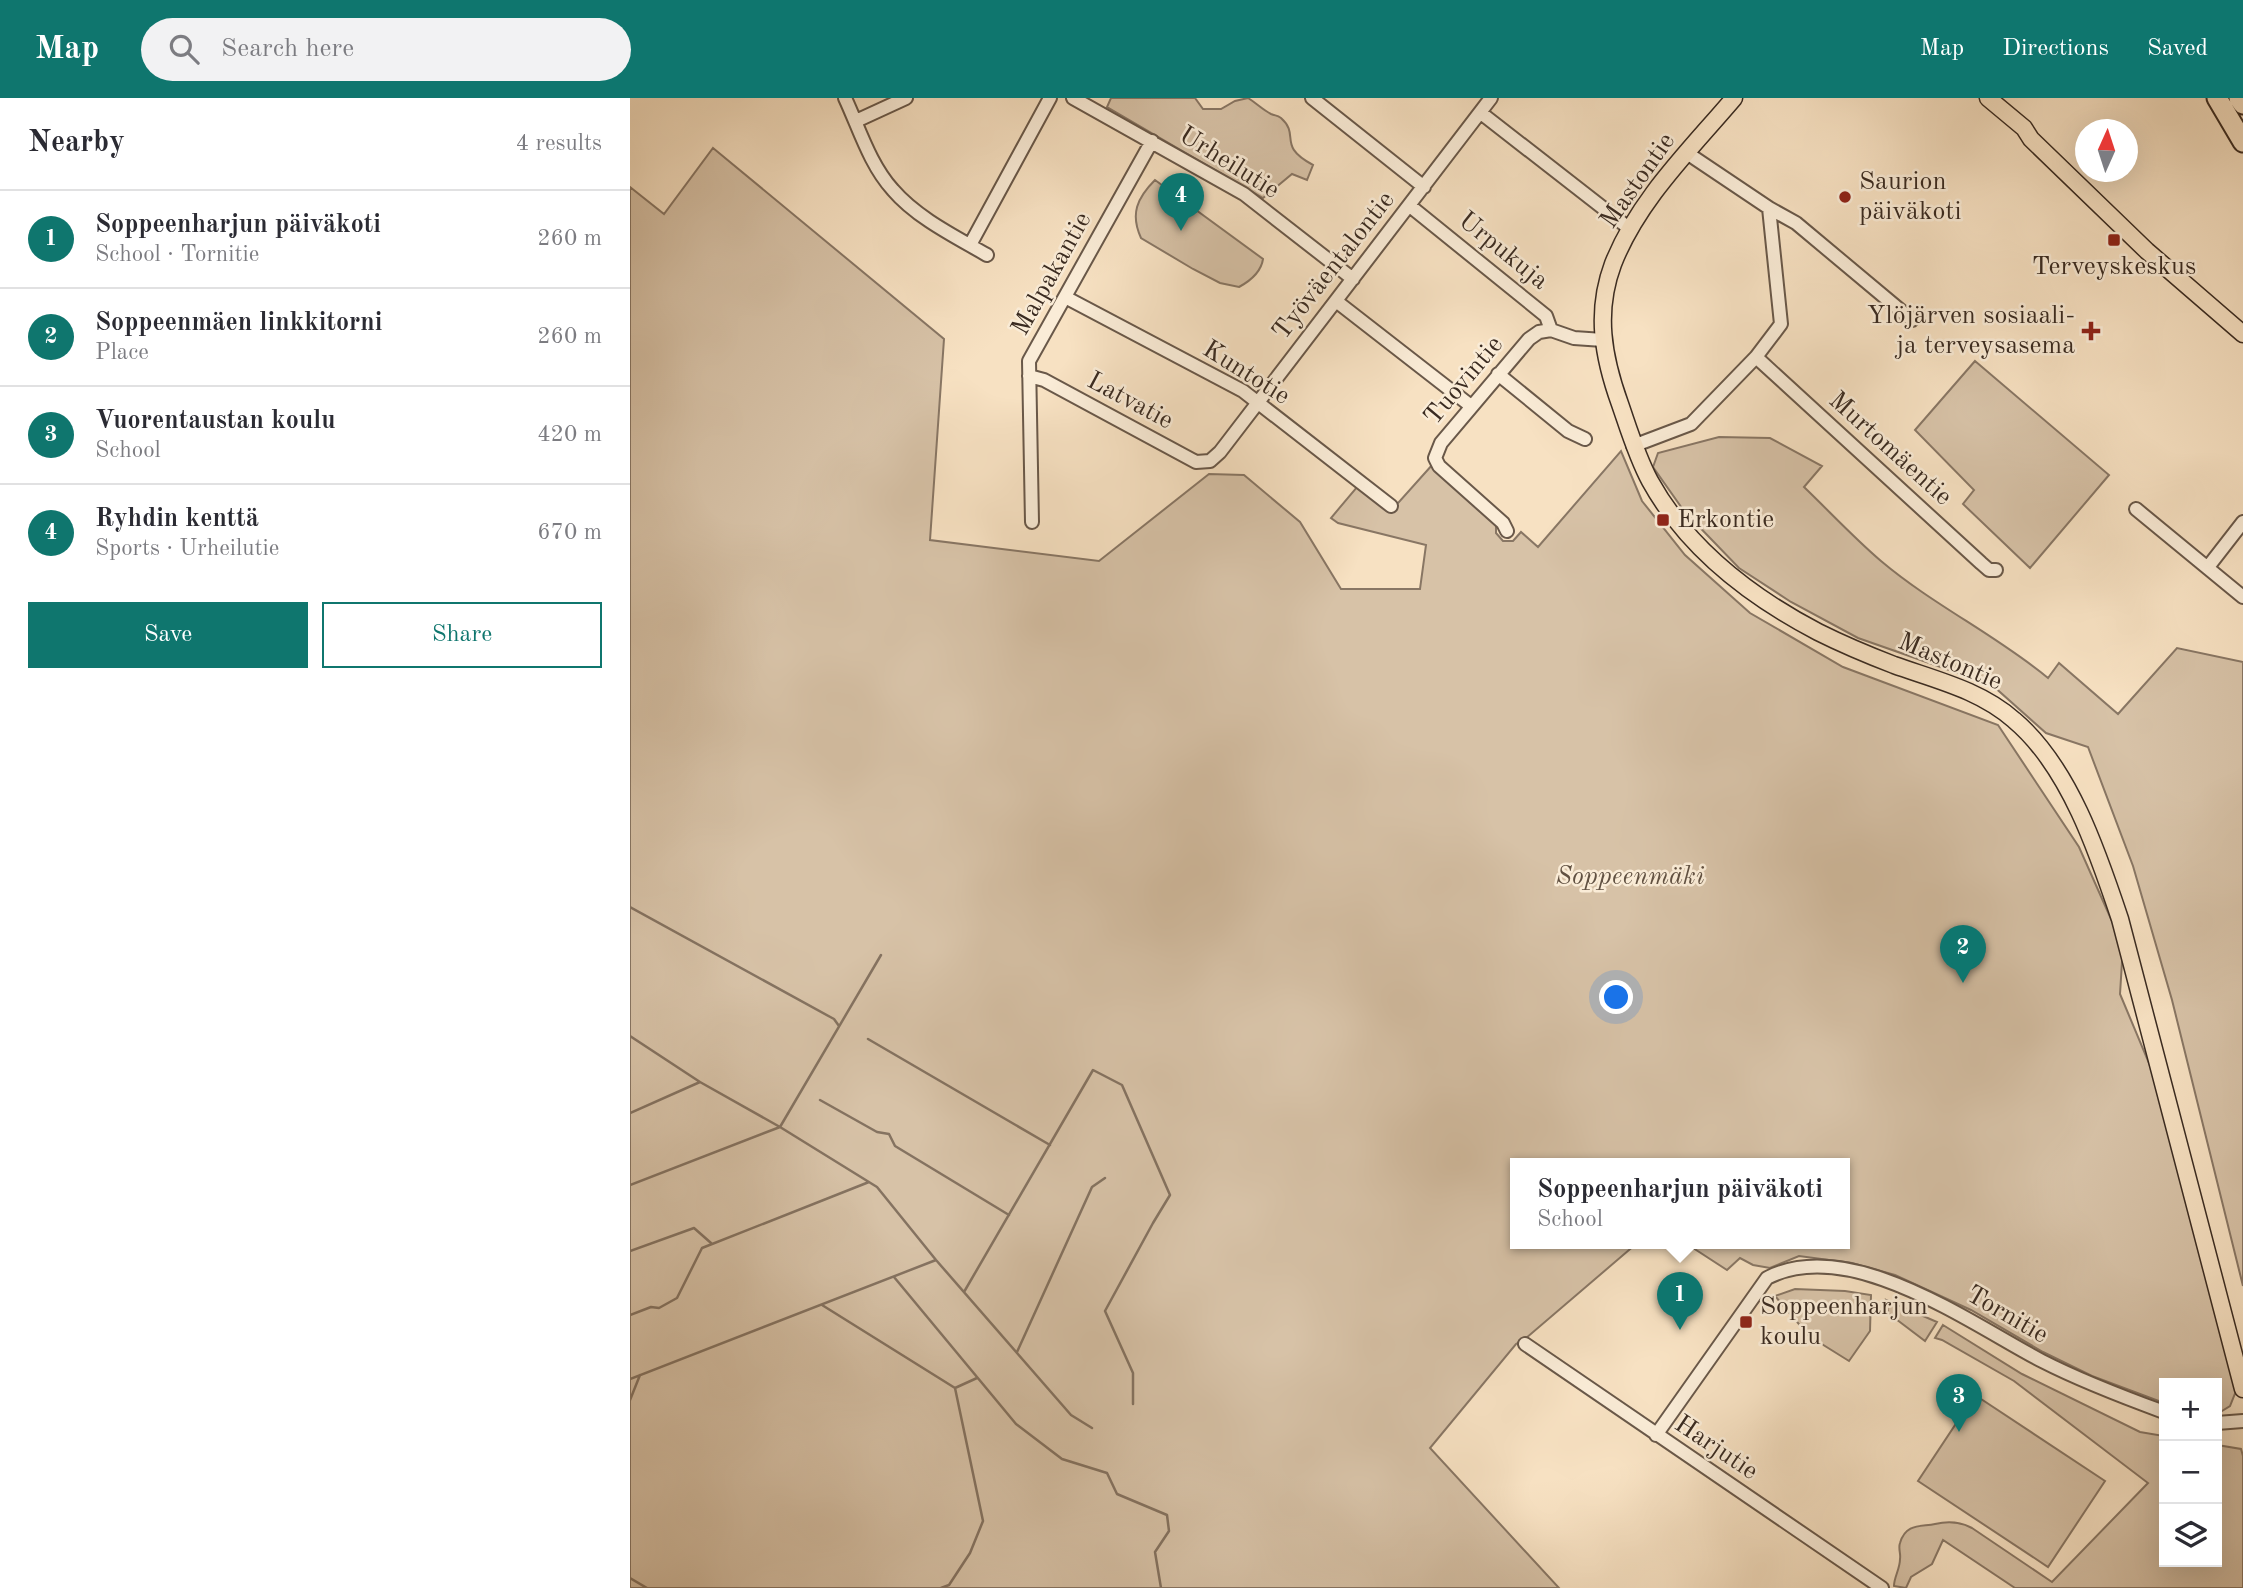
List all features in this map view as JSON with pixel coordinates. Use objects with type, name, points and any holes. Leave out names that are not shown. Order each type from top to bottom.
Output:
[{"type":"highway","points":[[2217,98],[2243,142]]},
{"type":"highway","points":[[2239,98],[2243,104]]},
{"type":"main road","name":"Mastontie","points":[[1734,98],[1653,195],[1630,229],[1613,265],[1606,288],[1602,308],[1603,340],[1612,381],[1633,446],[1649,480],[1672,513],[1704,551],[1737,581],[1818,632],[1864,653],[1991,702],[2023,727],[2049,759],[2082,822],[2120,919],[2243,1389]]},
{"type":"main road","points":[[1986,100],[2022,135],[2031,139],[2147,251],[2243,334]]},
{"type":"street","points":[[845,98],[878,169],[892,190],[911,208],[987,255]]},
{"type":"street","points":[[856,121],[905,98]]},
{"type":"street","points":[[970,245],[1049,98]]},
{"type":"street","name":"Urheilutie","points":[[1073,98],[1244,194],[1353,279]]},
{"type":"street","points":[[1312,98],[1424,187]]},
{"type":"street","name":"Työväentalontie","points":[[1210,461],[1220,452],[1491,98]]},
{"type":"street","points":[[1481,113],[1630,229]]},
{"type":"street","name":"Malpakantie","points":[[1031,522],[1029,361],[1152,142]]},
{"type":"street","points":[[1687,153],[1796,223],[1912,320]]},
{"type":"street","name":"Urpukuja","points":[[1410,206],[1546,316],[1551,330],[1574,338],[1603,340]]},
{"type":"street","points":[[1633,446],[1692,424],[1779,330],[1782,317],[1769,208]]},
{"type":"street","name":"Kuntotie","points":[[1065,297],[1243,391],[1391,506]]},
{"type":"street","points":[[1336,301],[1471,406]]},
{"type":"street","name":"Tuovintie","points":[[1507,531],[1503,523],[1438,466],[1435,458],[1441,443],[1529,339],[1539,332],[1551,330]]},
{"type":"street","name":"Murtomäentie","points":[[1756,357],[1981,563],[1989,570],[1996,570]]},
{"type":"street","points":[[1499,374],[1568,431],[1585,439]]},
{"type":"street","name":"Latvatie","points":[[1029,376],[1044,380],[1196,462],[1210,461]]},
{"type":"street","points":[[2136,509],[2243,597]]},
{"type":"street","points":[[2208,567],[2243,522]]},
{"type":"street","name":"Tornitie","points":[[1656,1435],[1767,1278],[1785,1270],[1801,1268],[1830,1268],[1859,1273],[1911,1290],[1951,1308],[2064,1372],[2159,1410]]},
{"type":"street","name":"Harjutie","points":[[1525,1345],[1882,1588]]},
{"type":"street","points":[[2222,1423],[2243,1421]]},
{"type":"green space","points":[[1111,98],[1195,98],[1203,109],[1221,109],[1235,101],[1248,98],[1287,124],[1295,152],[1313,165],[1307,180],[1292,174],[1263,198],[1107,107]]},
{"type":"green space","name":"Soppeenmäki","points":[[713,148],[944,339],[930,540],[1099,561],[1209,474],[1244,475],[1300,522],[1341,589],[1420,589],[1426,545],[1338,523],[1331,518],[1357,487],[1390,512],[1433,464],[1496,520],[1496,533],[1503,541],[1513,541],[1521,532],[1538,547],[1621,451],[1642,501],[1685,555],[1750,613],[1843,667],[1998,725],[2079,847],[2123,946],[2120,994],[2154,1075],[2236,1391],[2230,1406],[2222,1411],[2222,1378],[2159,1378],[2159,1401],[2092,1376],[2043,1352],[1971,1310],[1895,1275],[1852,1263],[1799,1256],[1770,1268],[1753,1265],[1740,1258],[1727,1270],[1695,1249],[1850,1249],[1850,1158],[1510,1158],[1510,1249],[1630,1249],[1516,1344],[1430,1448],[1559,1588],[630,1588],[630,187],[664,214]]},
{"type":"green space","points":[[1155,180],[1263,259],[1254,276],[1239,287],[1220,283],[1141,238],[1136,221],[1137,207]]},
{"type":"green space","points":[[1975,361],[2109,475],[2030,568],[1963,504],[1974,490],[1915,430]]},
{"type":"green space","points":[[1719,437],[1770,438],[1822,466],[1804,487],[1881,561],[2048,678],[2059,663],[2118,714],[2177,648],[2243,662],[2243,1286],[2172,1000],[2133,866],[2088,747],[2046,733],[1992,685],[1858,638],[1791,602],[1739,568],[1684,511],[1653,467],[1658,453]]},
{"type":"green space","points":[[1795,1289],[1871,1295],[1870,1331],[1849,1361],[1809,1336],[1775,1296]]},
{"type":"green space","points":[[1886,1300],[1937,1322],[1925,1341],[1888,1313]]},
{"type":"green space","points":[[1943,1325],[2022,1374],[2140,1432],[2159,1435],[2159,1567],[2222,1567],[2222,1446],[2241,1449],[2243,1588],[2015,1588],[1943,1540],[1932,1564],[1911,1577],[1906,1588],[1894,1586],[1900,1563],[1899,1545],[1906,1532],[1914,1527],[1950,1522],[1972,1528],[2052,1582],[2148,1483],[2014,1381],[1935,1338]]},
{"type":"green space","points":[[1975,1395],[2105,1481],[2048,1567],[1918,1481]]},
{"type":"waterway","points":[[630,907],[834,1019],[839,1026]]},
{"type":"waterway","points":[[630,1185],[780,1127],[881,955]]},
{"type":"waterway","points":[[630,1036],[700,1082],[780,1127],[877,1187],[936,1260],[1071,1415],[1092,1428]]},
{"type":"waterway","points":[[868,1039],[1050,1145]]},
{"type":"waterway","points":[[964,1292],[1093,1070],[1122,1085],[1170,1195],[1105,1311],[1133,1373],[1133,1404]]},
{"type":"waterway","points":[[630,1113],[700,1082]]},
{"type":"waterway","points":[[820,1100],[877,1132],[889,1134],[895,1146],[1009,1215]]},
{"type":"waterway","points":[[1017,1352],[1092,1187],[1105,1178]]},
{"type":"waterway","points":[[630,1315],[651,1307],[659,1308],[677,1298],[702,1248],[869,1182]]},
{"type":"waterway","points":[[630,1251],[694,1228],[711,1243]]},
{"type":"waterway","points":[[630,1379],[936,1260]]},
{"type":"waterway","points":[[894,1277],[1016,1424],[1062,1459],[1107,1473],[1117,1494],[1167,1515],[1169,1531],[1155,1552],[1161,1588]]},
{"type":"waterway","points":[[822,1305],[955,1388],[977,1378]]},
{"type":"waterway","points":[[630,1400],[640,1375]]},
{"type":"waterway","points":[[941,1588],[949,1585],[970,1553],[983,1521],[955,1388]]},
{"type":"waterway","points":[[630,1578],[647,1588]]},
{"type":"place","name":"Saurion päiväkoti","points":[[1845,197]]},
{"type":"place","name":"Ryhdin kenttä","points":[[1181,231]]},
{"type":"place","name":"Terveyskeskus","points":[[2114,240]]},
{"type":"place","name":"Ylöjärven sosiaali- ja terveysasema","points":[[2091,331]]},
{"type":"place","name":"Erkontie","points":[[1663,520]]},
{"type":"place","name":"Soppeenmäen linkkitorni","points":[[1963,983]]},
{"type":"place","name":"Soppeenharjun koulu","points":[[1746,1322]]},
{"type":"place","name":"Soppeenharjun päiväkoti","points":[[1680,1330]]},
{"type":"place","name":"Vuorentaustan koulu","points":[[1959,1432]]}]
